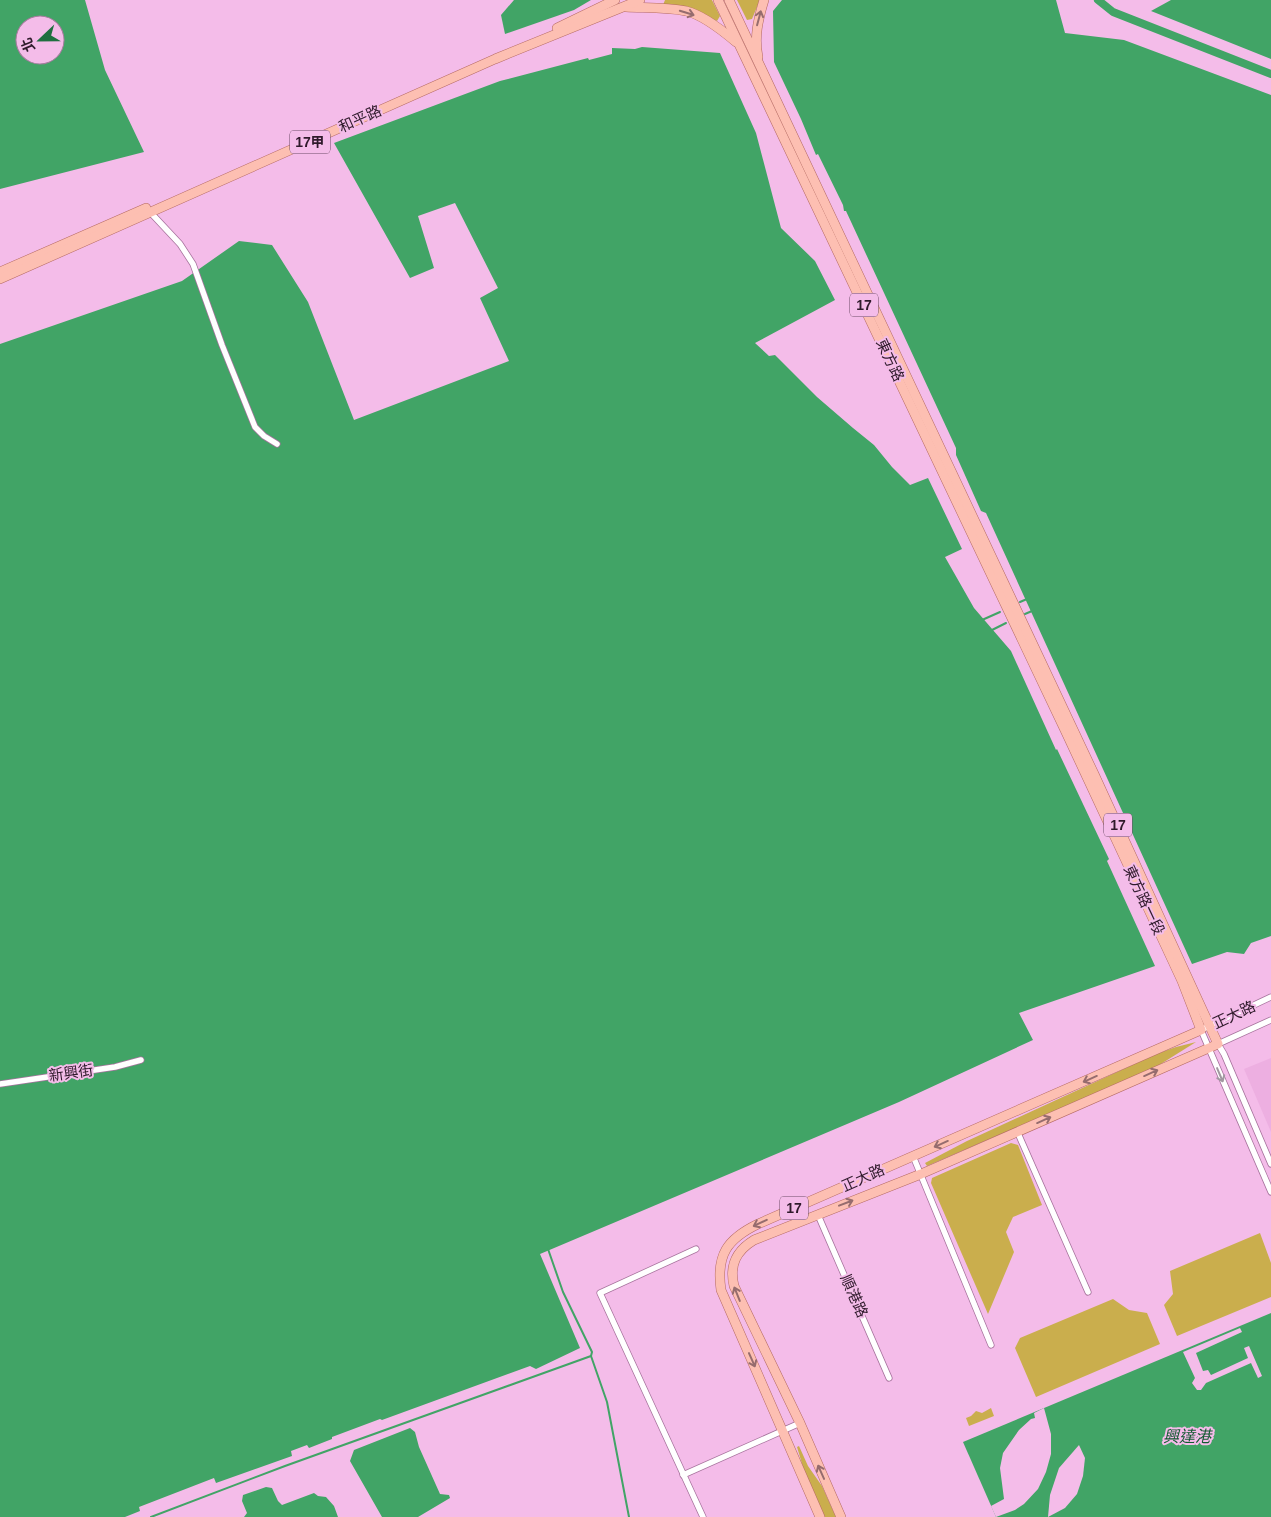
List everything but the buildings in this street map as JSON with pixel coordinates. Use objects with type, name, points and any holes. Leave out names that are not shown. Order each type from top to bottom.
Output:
[{"type":"main road","name":"和平路","points":[[0,272],[613,3],[640,0]]},
{"type":"main road","name":"東方路","points":[[718,0],[1012,610]]},
{"type":"main road","name":"東方路","points":[[728,0],[1012,610]]},
{"type":"main road","points":[[761,70],[756,50],[756,35],[757,22],[764,0]]},
{"type":"main road","name":"和平路","points":[[0,279],[495,59],[613,3]]},
{"type":"main road","points":[[613,3],[687,11],[717,27],[740,46]]},
{"type":"main road","name":"東方路一段","points":[[1012,610],[1182,981],[1205,1028],[1218,1044]]},
{"type":"main road","name":"正大路","points":[[820,1517],[721,1290],[719,1276],[721,1261],[726,1248],[734,1238],[751,1227],[1205,1028]]},
{"type":"main road","name":"正大路","points":[[841,1517],[800,1423],[734,1286],[732,1273],[737,1255],[750,1243],[921,1174],[1218,1044]]},
{"type":"street","points":[[151,213],[180,244],[192,264],[222,345],[256,427],[264,436],[277,444]]},
{"type":"street","name":"正大路","points":[[1205,1028],[1271,997]]},
{"type":"street","name":"正大路","points":[[1218,1044],[1271,1020]]},
{"type":"street","name":"東方路一段","points":[[1205,1028],[1208,1048],[1271,1192]]},
{"type":"street","name":"東方路一段","points":[[1218,1044],[1271,1164]]},
{"type":"street","name":"新興街","points":[[0,1084],[115,1067],[141,1060]]},
{"type":"street","points":[[1017,1132],[1088,1292]]},
{"type":"street","points":[[914,1156],[991,1345]]},
{"type":"street","name":"順港路","points":[[818,1214],[889,1378]]},
{"type":"street","points":[[696,1249],[600,1293],[702,1517]]},
{"type":"street","points":[[683,1475],[800,1423]]},
{"type":"shaded area","points":[[665,0],[712,0],[720,16],[717,21],[691,10],[663,5]]},
{"type":"shaded area","points":[[737,0],[760,0],[752,19],[747,20]]},
{"type":"shaded area","points":[[1196,1042],[1156,1067],[927,1166],[925,1163],[967,1141],[1156,1054]]},
{"type":"shaded area","points":[[1271,1058],[1271,1132],[1244,1069]]},
{"type":"shaded area","points":[[1011,1143],[1018,1145],[1042,1205],[1013,1217],[1006,1232],[1014,1252],[988,1314],[931,1183],[932,1178]]},
{"type":"shaded area","points":[[1260,1233],[1271,1263],[1271,1297],[1177,1336],[1164,1305],[1173,1294],[1170,1271]]},
{"type":"shaded area","points":[[1113,1299],[1129,1310],[1147,1313],[1160,1344],[1036,1397],[1015,1348],[1020,1338]]},
{"type":"shaded area","points":[[991,1408],[994,1416],[969,1426],[966,1418],[976,1411],[982,1413]]},
{"type":"shaded area","points":[[799,1446],[808,1466],[822,1486],[836,1517],[824,1517],[806,1477],[797,1447]]},
{"type":"water","points":[[0,0],[85,0],[105,70],[144,152],[0,189]]},
{"type":"water","points":[[514,0],[591,0],[574,10],[505,34],[501,15]]},
{"type":"water","points":[[782,0],[1056,0],[1065,33],[1124,40],[1271,95],[1271,936],[1251,943],[1244,954],[1227,952],[1192,964],[986,513],[981,511],[956,455],[956,448],[846,211],[844,211],[843,205],[818,154],[816,155],[774,62],[773,11]]},
{"type":"water","points":[[1171,0],[1271,0],[1271,59],[1151,11]]},
{"type":"water","points":[[642,47],[720,53],[756,133],[781,228],[815,261],[835,300],[755,343],[769,356],[775,355],[817,397],[874,445],[910,485],[928,478],[962,549],[945,557],[974,608],[1011,651],[1109,859],[1107,861],[1155,966],[1019,1013],[1033,1040],[899,1102],[540,1254],[580,1348],[536,1369],[530,1366],[382,1420],[380,1419],[309,1448],[307,1445],[291,1451],[292,1456],[216,1483],[214,1478],[139,1507],[140,1511],[125,1517],[0,1517],[0,344],[182,281],[239,241],[272,245],[308,302],[354,420],[509,361],[480,298],[498,288],[455,203],[418,216],[434,268],[410,278],[334,143],[500,81],[588,58],[589,60],[612,54],[612,48],[635,49]]},
{"type":"water","name":"興達港","points":[[1271,1313],[1271,1517],[996,1517],[963,1442]]},
{"type":"water","points":[[410,1428],[415,1432],[419,1447],[440,1494],[449,1495],[450,1498],[418,1517],[382,1517],[350,1461],[354,1450]]},
{"type":"water","points":[[266,1487],[272,1488],[282,1505],[314,1493],[318,1496],[326,1497],[334,1506],[338,1517],[244,1517],[247,1513],[242,1501],[243,1495]]},
{"type":"pier","points":[[1240,1328],[1242,1332],[1196,1353],[1203,1371],[1208,1370],[1211,1375],[1248,1358],[1244,1348],[1249,1346],[1262,1376],[1258,1378],[1251,1363],[1206,1383],[1201,1390],[1197,1390],[1192,1383],[1195,1378],[1183,1352]]},
{"type":"pier","points":[[1044,1408],[1051,1434],[1051,1454],[1046,1472],[1038,1489],[1024,1504],[1015,1510],[996,1517],[991,1506],[1004,1499],[1000,1468],[1003,1453],[1019,1430],[1031,1419],[1035,1418],[1034,1413]]},
{"type":"pier","points":[[1079,1445],[1085,1458],[1083,1476],[1077,1494],[1065,1508],[1048,1517],[1050,1495],[1059,1468]]},
{"type":"waterway","points":[[1098,0],[1113,12],[1271,74]]},
{"type":"waterway","points":[[1020,602],[1027,599]]},
{"type":"waterway","points":[[1025,614],[1032,611]]},
{"type":"waterway","points":[[982,620],[1000,612]]},
{"type":"waterway","points":[[992,630],[1006,623]]},
{"type":"waterway","points":[[548,1249],[563,1292],[592,1352],[591,1356],[607,1402],[629,1517]]},
{"type":"waterway","points":[[151,1517],[285,1466],[591,1356]]}]
